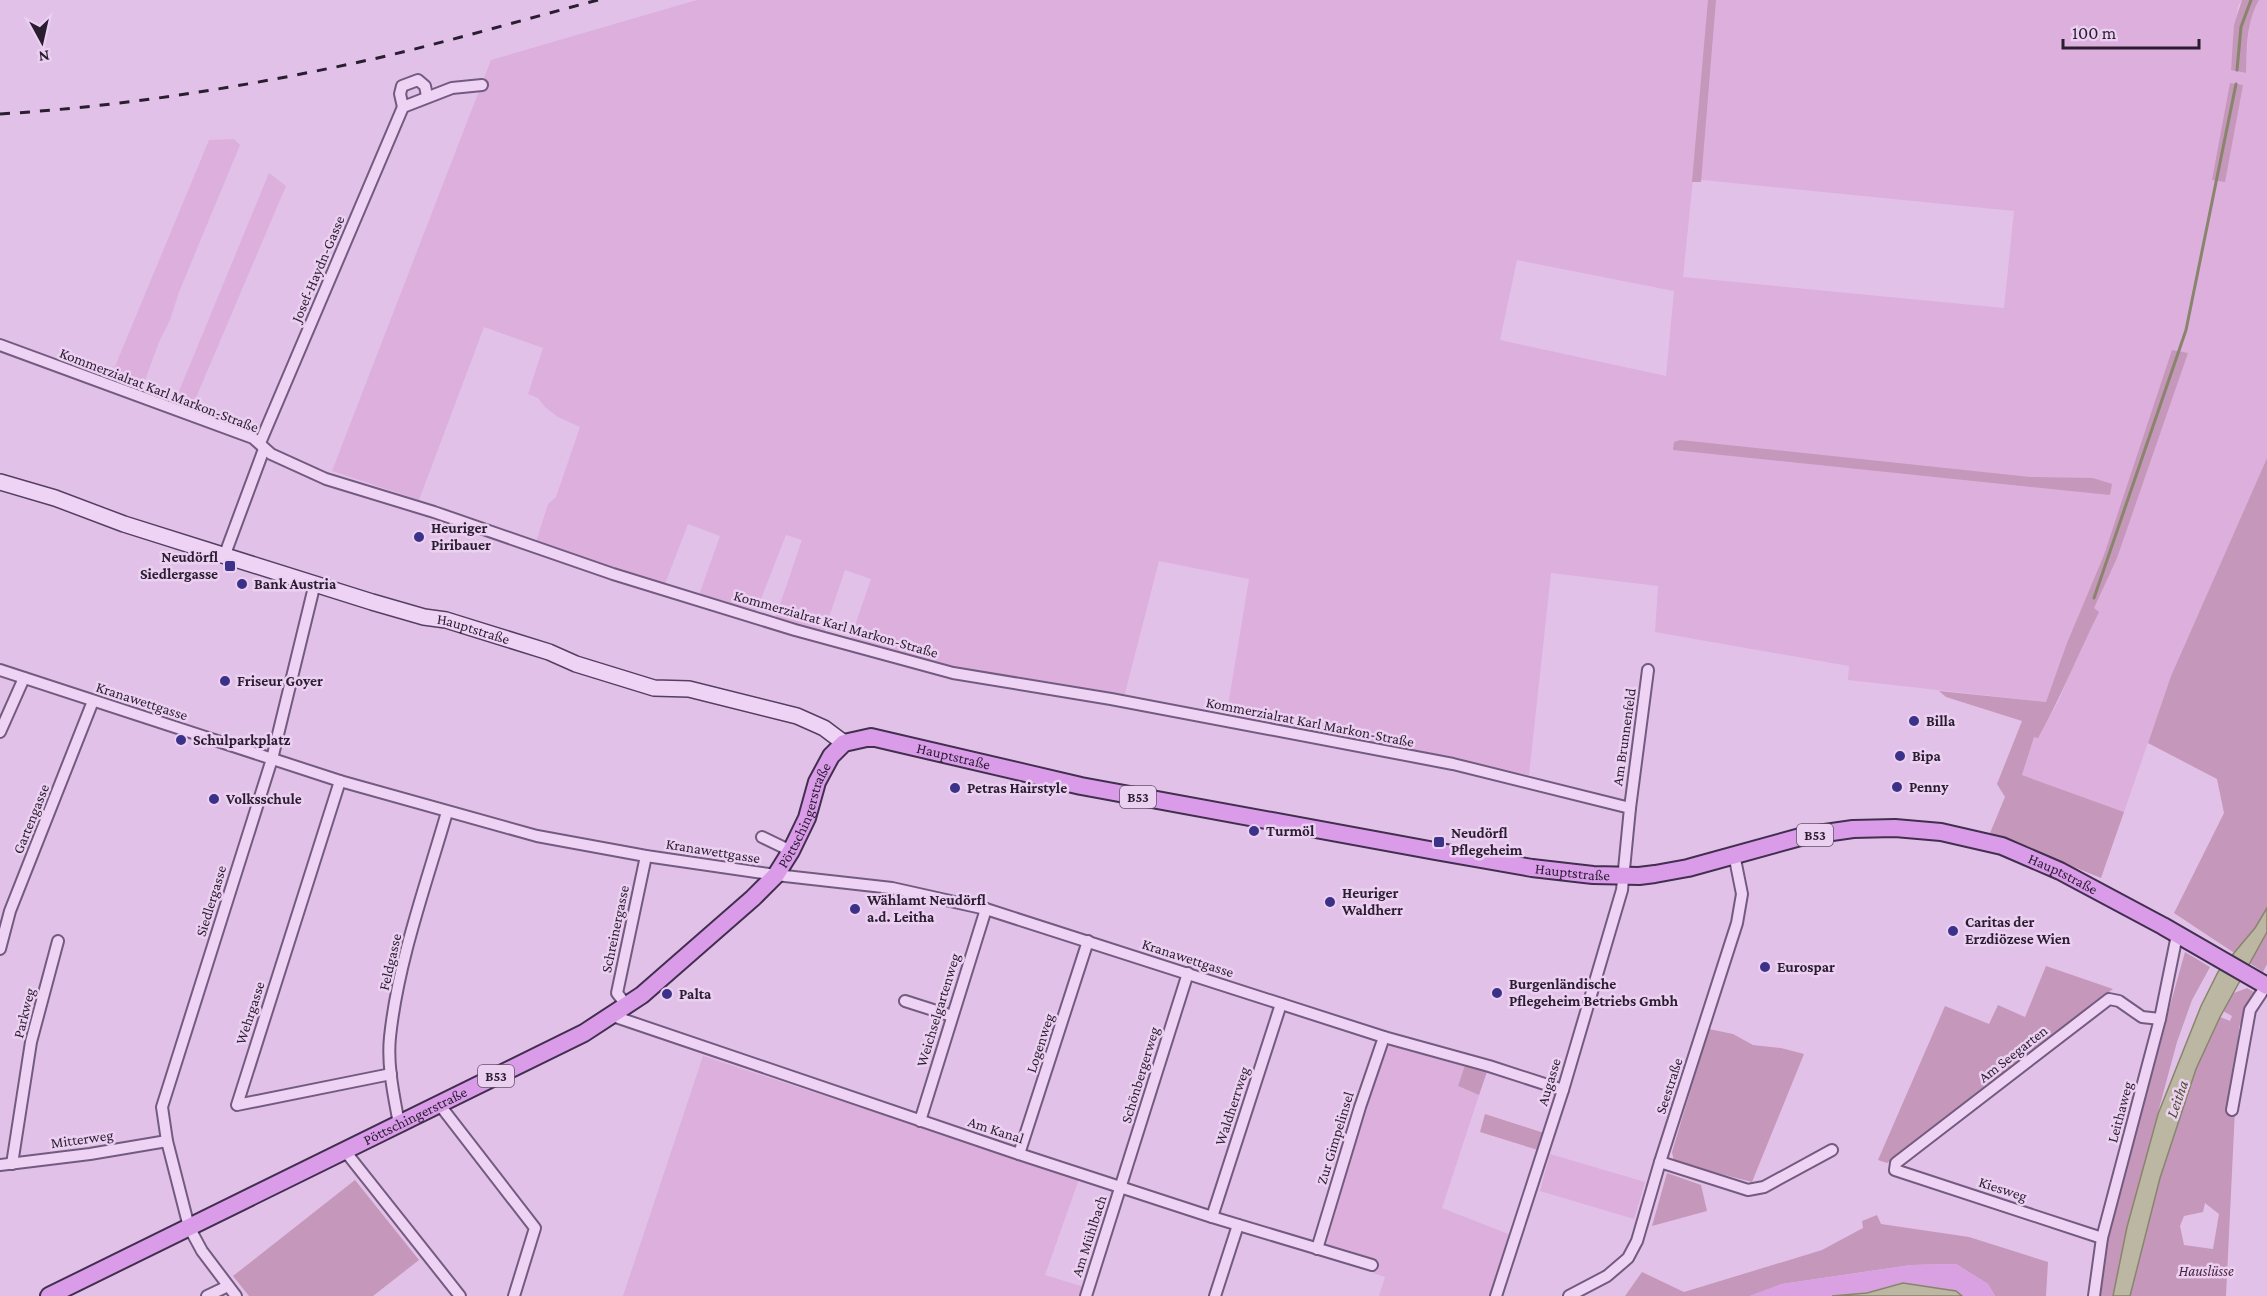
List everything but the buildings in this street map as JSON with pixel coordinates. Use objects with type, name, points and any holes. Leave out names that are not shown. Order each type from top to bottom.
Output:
[{"type":"main road","name":"Hauptstraße","points":[[844,743],[871,737],[1132,796],[1532,868],[1623,876],[1666,872],[1804,836],[1852,829],[1895,828],[1941,832],[2002,846],[2060,871],[2265,985]]},
{"type":"main road","name":"Pöttschingerstraße","points":[[49,1296],[584,1033],[613,1016],[753,898],[776,875],[807,818],[823,768],[844,743]]},
{"type":"street","name":"Josef-Haydn-Gasse","points":[[225,554],[262,446],[403,107],[400,94],[402,86],[418,80],[425,86],[428,96]]},
{"type":"street","points":[[403,107],[452,88],[482,85]]},
{"type":"street","name":"Kommerzialrat Karl Markon-Straße","points":[[0,345],[252,438],[271,454],[326,479],[434,512],[613,574],[795,630],[953,673],[1111,699],[1453,764],[1630,808]]},
{"type":"street","name":"Hauptstraße","points":[[0,482],[55,498],[124,524],[424,617],[446,620],[654,688],[690,689],[797,716],[824,728],[844,743]]},
{"type":"street","name":"Siedlergasse","points":[[236,1296],[202,1251],[189,1227],[167,1141],[162,1107],[272,759],[315,583]]},
{"type":"street","name":"Kranawettgasse","points":[[0,670],[340,781],[537,836],[646,856],[776,875],[892,888],[986,909],[1281,1005],[1563,1090]]},
{"type":"street","name":"Am Brunnenfeld","points":[[1630,808],[1648,670]]},
{"type":"street","points":[[0,732],[24,678]]},
{"type":"street","name":"Gartengasse","points":[[0,949],[10,911],[93,701]]},
{"type":"street","name":"Wehrgasse","points":[[340,781],[237,1105],[391,1074]]},
{"type":"street","points":[[1623,876],[1630,808]]},
{"type":"street","name":"Feldgasse","points":[[399,1124],[391,1074],[389,1039],[405,958],[447,812]]},
{"type":"street","points":[[762,837],[791,851]]},
{"type":"street","name":"Seestraße","points":[[1569,1296],[1607,1276],[1628,1258],[1637,1241],[1737,923],[1742,894],[1734,854]]},
{"type":"street","name":"Schreinergasse","points":[[627,1006],[617,993],[646,856]]},
{"type":"street","name":"Augasse","points":[[1496,1296],[1563,1090],[1622,890],[1623,876]]},
{"type":"street","name":"Weichselgartenweg","points":[[920,1121],[986,909]]},
{"type":"street","name":"Leithaweg","points":[[2094,1296],[2102,1238],[2160,1019],[2177,935]]},
{"type":"street","name":"Parkweg","points":[[12,1164],[31,1042],[58,941]]},
{"type":"street","name":"Logenweg","points":[[1019,1154],[1088,941]]},
{"type":"street","name":"Schönbergerweg","points":[[1121,1186],[1188,973]]},
{"type":"street","points":[[2232,1110],[2250,1010],[2265,985]]},
{"type":"street","name":"Am Seegarten","points":[[1894,1170],[1896,1162],[2109,999],[2119,1001],[2142,1017],[2160,1019]]},
{"type":"street","points":[[905,1002],[952,1016]]},
{"type":"street","name":"Waldherrweg","points":[[1212,1217],[1281,1005]]},
{"type":"street","name":"Am Kanal","points":[[613,1016],[1019,1154],[1212,1217],[1372,1265]]},
{"type":"street","name":"Zur Gimpelinsel","points":[[1317,1249],[1384,1037]]},
{"type":"street","points":[[439,1104],[535,1228],[514,1296]]},
{"type":"street","name":"Mitterweg","points":[[0,1165],[90,1154],[167,1141]]},
{"type":"street","points":[[1660,1162],[1748,1190],[1764,1187],[1832,1150]]},
{"type":"street","points":[[345,1151],[460,1296]]},
{"type":"street","name":"Kiesweg","points":[[1894,1170],[2102,1238]]},
{"type":"street","name":"Am Mühlbach","points":[[1086,1296],[1121,1186]]},
{"type":"street","points":[[1215,1296],[1238,1225]]},
{"type":"street","points":[[207,1296],[228,1286]]},
{"type":"shaded area","points":[[697,0],[2242,0],[2238,6],[2231,69],[2245,73],[2249,27],[2253,11],[2259,0],[2267,0],[2267,458],[2171,676],[2124,812],[2022,775],[2034,736],[2038,737],[2058,702],[2081,648],[2068,643],[2046,702],[1848,680],[1849,666],[1655,632],[1658,586],[1551,573],[1529,775],[1226,718],[1249,579],[1159,561],[1124,697],[980,674],[850,640],[871,579],[845,570],[824,632],[775,619],[802,540],[786,535],[755,614],[699,595],[720,536],[688,524],[665,584],[536,542],[548,504],[556,497],[580,427],[558,417],[538,398],[528,394],[543,348],[484,327],[419,500],[332,471],[491,60]],"holes":[[[1693,179],[2014,211],[2004,308],[1683,277]],[[1517,260],[1674,291],[1666,376],[1500,340]]]},
{"type":"shaded area","points":[[234,139],[240,145],[141,391],[109,381],[209,140]]},
{"type":"shaded area","points":[[269,173],[286,186],[192,407],[175,401]]},
{"type":"shaded area","points":[[1393,1043],[1465,1065],[1458,1086],[1479,1095],[1442,1208],[1511,1235],[1493,1296],[1379,1296],[1385,1277],[1373,1273],[1376,1264],[1326,1247],[1332,1219],[1386,1048]]},
{"type":"shaded area","points":[[703,1056],[1079,1179],[1045,1275],[1084,1287],[1081,1296],[623,1296]]},
{"type":"shaded area","points":[[1550,1154],[1645,1182],[1634,1219],[1540,1191]]},
{"type":"green space","points":[[1708,0],[1716,0],[1701,182],[1692,182]]},
{"type":"green space","points":[[2242,0],[2259,0],[2249,26],[2246,73],[2231,70],[2234,25]]},
{"type":"green space","points":[[2230,83],[2243,85],[2225,182],[2212,180]]},
{"type":"green space","points":[[2172,350],[2188,353],[2117,558],[2094,608],[2099,612],[2046,723],[2038,738],[2034,737],[2022,775],[2124,812],[2101,878],[1990,833],[2005,797],[1997,784],[2022,721],[1946,697],[1939,691],[2046,702],[2067,643],[2104,555]]},
{"type":"green space","points":[[1680,440],[2030,477],[2093,478],[2112,484],[2110,495],[1673,450],[1674,442]]},
{"type":"green space","points":[[2267,458],[2267,964],[2263,972],[2174,913],[2224,813],[2217,779],[2148,743],[2171,676]]},
{"type":"green space","points":[[2185,952],[2210,967],[2192,1000],[2177,1042],[2127,1227],[2113,1296],[2100,1296],[2109,1224]]},
{"type":"green space","points":[[2046,966],[2113,989],[1887,1163],[1878,1160],[1945,1006],[1989,1024],[1998,1005],[2025,1017]]},
{"type":"green space","name":"Hauslüsse","points":[[2247,988],[2256,993],[2239,1027],[2226,1296],[2130,1296],[2160,1178],[2196,1069],[2220,1017],[2230,1021],[2232,1016],[2223,1011],[2234,993]],"holes":[[[2205,1203],[2219,1214],[2213,1249],[2184,1245],[2180,1226],[2184,1216],[2203,1212]]]},
{"type":"green space","points":[[1709,1029],[1733,1034],[1753,1045],[1781,1048],[1804,1054],[1752,1182],[1674,1162],[1672,1152]]},
{"type":"green space","points":[[1465,1065],[1487,1072],[1479,1095],[1458,1086]]},
{"type":"green space","points":[[1485,1114],[1544,1133],[1538,1150],[1480,1132]]},
{"type":"green space","points":[[1667,1173],[1701,1185],[1707,1211],[1652,1226]]},
{"type":"green space","points":[[355,1180],[419,1260],[373,1296],[249,1296],[233,1276]]},
{"type":"green space","points":[[1877,1215],[1881,1224],[1969,1237],[2048,1262],[2046,1296],[1995,1296],[1988,1284],[1956,1264],[1911,1265],[1782,1284],[1750,1296],[1625,1296],[1642,1272],[1684,1292],[1822,1250],[1863,1228],[1862,1221]]},
{"type":"sand","points":[[1956,1264],[1988,1284],[1995,1296],[1962,1296],[1956,1291],[1903,1283],[1867,1293],[1832,1296],[1750,1296],[1782,1284],[1911,1265]]},
{"type":"water","name":"Leitha","points":[[2267,908],[2267,932],[2220,1017],[2196,1069],[2160,1178],[2130,1296],[2113,1296],[2127,1227],[2158,1114],[2201,1006],[2218,972],[2255,928]]},
{"type":"water","points":[[1903,1283],[1956,1291],[1962,1296],[1832,1296],[1867,1293]]},
{"type":"waterway","points":[[2237,70],[2241,27],[2251,0]]},
{"type":"waterway","points":[[2094,598],[2186,330],[2236,84]]},
{"type":"railway","points":[[0,114],[145,100],[288,77],[463,37],[598,0]]},
{"type":"place","name":"Heuriger Piribauer","points":[[419,537]]},
{"type":"place","name":"Neudörfl Siedlergasse","points":[[230,566]]},
{"type":"place","name":"Bank Austria","points":[[242,584]]},
{"type":"place","name":"Friseur Goyer","points":[[225,681]]},
{"type":"place","name":"Billa","points":[[1914,721]]},
{"type":"place","name":"Schulparkplatz","points":[[181,740]]},
{"type":"place","name":"Bipa","points":[[1900,756]]},
{"type":"place","name":"Penny","points":[[1897,787]]},
{"type":"place","name":"Petras Hairstyle","points":[[955,788]]},
{"type":"place","name":"Volksschule","points":[[214,799]]},
{"type":"place","name":"Turmöl","points":[[1254,831]]},
{"type":"place","name":"Neudörfl Pflegeheim","points":[[1439,842]]},
{"type":"place","name":"Heuriger Waldherr","points":[[1330,902]]},
{"type":"place","name":"Wählamt Neudörfl a.d. Leitha","points":[[855,909]]},
{"type":"place","name":"Caritas der Erzdiözese Wien","points":[[1953,931]]},
{"type":"place","name":"Eurospar","points":[[1765,967]]},
{"type":"place","name":"Burgenländische Pflegeheim Betriebs Gmbh","points":[[1497,993]]},
{"type":"place","name":"Palta","points":[[667,994]]}]
